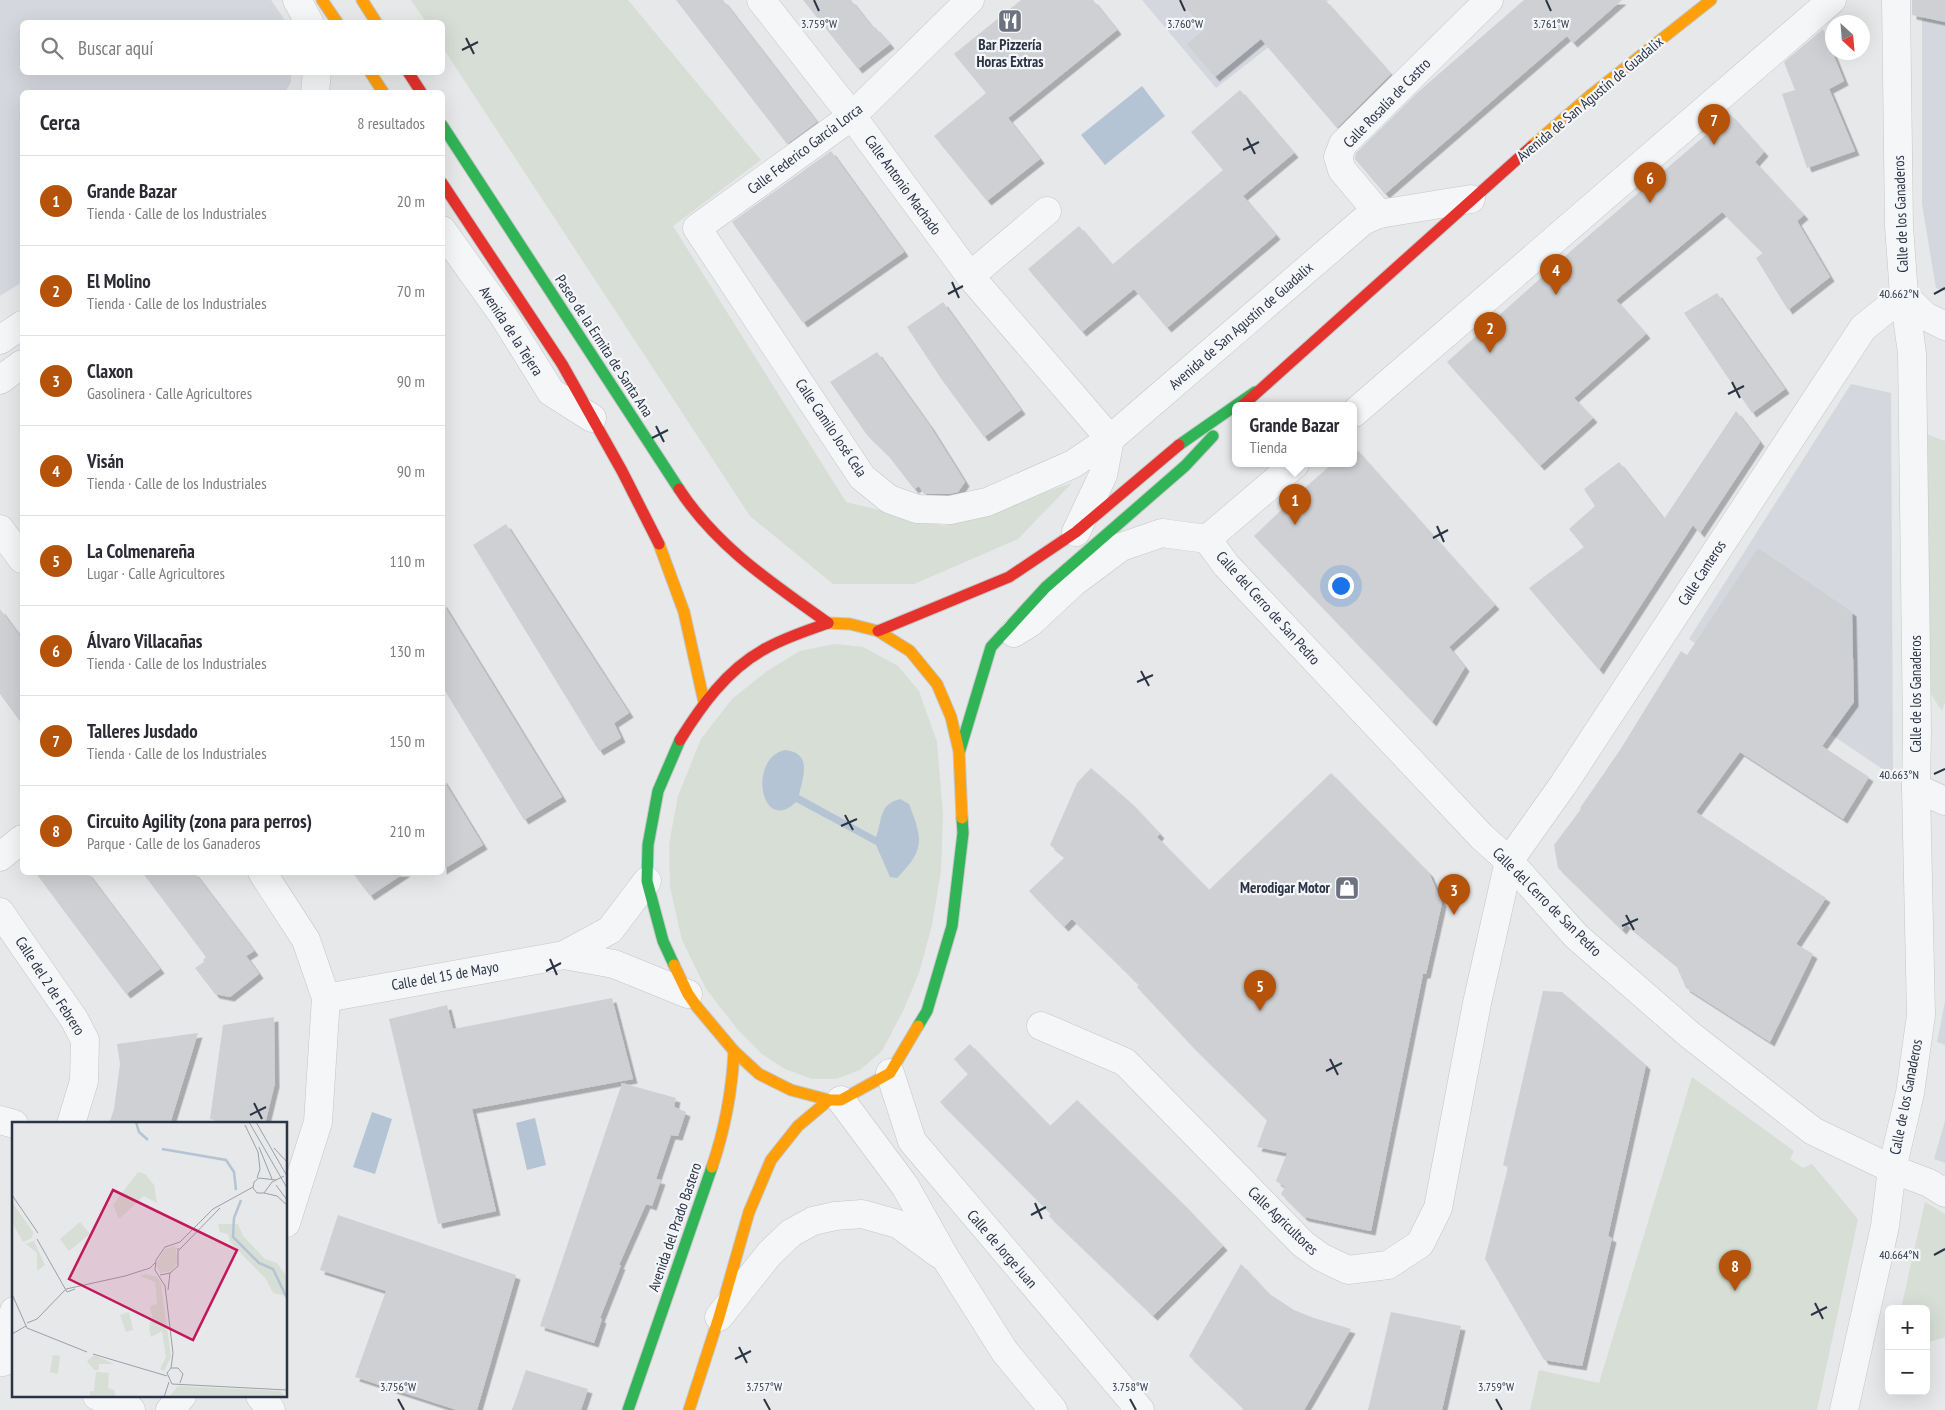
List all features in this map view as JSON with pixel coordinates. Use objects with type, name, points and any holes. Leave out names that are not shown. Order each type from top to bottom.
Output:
[{"type":"main road","points":[[322,0],[336,20]]},
{"type":"main road","points":[[362,0],[375,20]]},
{"type":"main road","name":"Avenida de San Agustín de Guadalix","points":[[1246,402],[1471,199],[1592,94],[1711,0]]},
{"type":"main road","points":[[372,75],[382,90]]},
{"type":"main road","points":[[410,75],[420,90]]},
{"type":"main road","name":"Paseo de la Ermita de Santa Ana","points":[[445,130],[695,513],[752,568],[828,623]]},
{"type":"main road","points":[[445,188],[562,364],[622,471],[661,548],[684,612],[704,702]]},
{"type":"main road","name":"Avenida de San Agustín de Guadalix","points":[[1240,402],[1256,391]]},
{"type":"main road","name":"Avenida de San Agustín de Guadalix","points":[[878,631],[1009,577],[1076,532],[1172,450],[1232,408]]},
{"type":"main road","points":[[959,751],[991,646],[1046,587],[1184,466],[1232,416]]},
{"type":"main road","points":[[689,1410],[719,1317],[749,1212],[771,1160],[798,1126],[835,1100],[890,1073],[927,1011],[952,926],[963,834],[959,751],[951,717],[937,684],[910,650],[878,631],[850,624],[828,623],[762,650],[732,673],[704,702],[680,740],[658,791],[648,845],[648,880],[662,942],[688,994],[734,1051],[759,1074],[791,1090],[835,1100]]},
{"type":"main road","name":"Avenida del Prado Bastero","points":[[628,1410],[722,1139],[732,1085],[734,1051]]},
{"type":"street","points":[[297,0],[308,20]]},
{"type":"street","name":"Calle Antonio Machado","points":[[761,0],[852,116],[970,276],[1110,439]]},
{"type":"street","name":"Calle Federico García Lorca","points":[[697,228],[852,116],[970,0]]},
{"type":"street","name":"Calle Rosalía de Castro","points":[[1379,214],[1342,170],[1338,157],[1343,144],[1489,0]]},
{"type":"street","points":[[1357,410],[1832,0]]},
{"type":"street","name":"Calle de los Ganaderos","points":[[1844,1410],[1885,1226],[1892,1169],[1910,1093],[1921,1015],[1916,788],[1917,730],[1912,353],[1904,295],[1899,226],[1896,0]]},
{"type":"street","points":[[315,90],[317,75]]},
{"type":"street","name":"Avenida de San Agustín de Guadalix","points":[[1110,439],[1363,221],[1379,214],[1471,199]]},
{"type":"street","points":[[970,276],[1047,212]]},
{"type":"street","name":"Calle Camilo José Cela","points":[[697,228],[862,477],[889,498],[917,509],[950,510],[987,502],[1073,464],[1110,439]]},
{"type":"street","name":"Avenida de la Tejera","points":[[445,234],[502,315],[551,392],[592,418]]},
{"type":"street","points":[[1904,295],[1926,316],[1945,326]]},
{"type":"street","name":"Calle Canteros","points":[[1509,861],[1563,785],[1863,328],[1904,295]]},
{"type":"street","points":[[0,340],[20,326]]},
{"type":"street","points":[[0,380],[20,365]]},
{"type":"street","points":[[1076,532],[1103,475],[1110,439]]},
{"type":"street","points":[[991,646],[1030,623],[1074,582],[1121,547],[1162,533],[1207,539],[1291,467]]},
{"type":"street","points":[[0,529],[20,556]]},
{"type":"street","name":"Calle del Cerro de San Pedro","points":[[1207,539],[1240,579],[1482,837],[1509,861],[1576,936],[1690,1035],[1813,1131],[1945,1192]]},
{"type":"street","points":[[1916,788],[1945,801]]},
{"type":"street","points":[[0,858],[20,841]]},
{"type":"street","name":"Calle Agricultores","points":[[1041,1026],[1125,1062],[1303,1244],[1321,1257],[1348,1270],[1388,1265],[1420,1244],[1438,1208],[1477,1003],[1509,861]]},
{"type":"street","points":[[264,875],[306,940],[326,998],[318,1122],[288,1217]]},
{"type":"street","name":"Calle del 15 de Mayo","points":[[326,998],[564,955],[610,930],[648,880]]},
{"type":"street","name":"Calle del 2 de Febrero","points":[[0,912],[74,1019],[85,1040],[84,1081],[72,1122]]},
{"type":"street","name":"Calle del 15 de Mayo","points":[[564,955],[614,964],[688,994]]},
{"type":"street","name":"Calle de Jorge Juan","points":[[890,1073],[912,1141],[1140,1410]]},
{"type":"street","points":[[835,1100],[906,1186],[946,1259],[1005,1352],[1053,1410]]},
{"type":"street","points":[[719,1317],[770,1253],[791,1233],[813,1221],[835,1216],[862,1214],[898,1224],[946,1259]]},
{"type":"street","points":[[5,1363],[12,1323]]},
{"type":"street","points":[[102,1398],[131,1410]]},
{"type":"street","points":[[170,1410],[180,1398]]},
{"type":"street","points":[[262,1398],[271,1410]]},
{"type":"shaded area","points":[[0,0],[271,0],[285,20],[20,20],[20,75],[291,75],[291,82],[286,90],[20,90],[20,283],[0,296]]},
{"type":"shaded area","points":[[411,0],[628,0],[761,160],[673,226],[846,502],[944,526],[1072,483],[1018,539],[914,584],[833,584],[750,516],[445,51],[445,20],[425,20]]},
{"type":"shaded area","points":[[1142,0],[1329,0],[1216,88]]},
{"type":"shaded area","points":[[1945,0],[1945,291],[1936,288],[1922,204],[1922,17]]},
{"type":"shaded area","points":[[1851,384],[1891,393],[1893,776],[1689,639]]},
{"type":"shaded area","points":[[1926,434],[1945,441],[1945,702],[1942,711],[1931,694]]},
{"type":"shaded area","points":[[834,644],[863,647],[898,666],[919,691],[937,742],[943,815],[941,871],[932,925],[919,973],[904,1009],[882,1051],[860,1070],[836,1079],[812,1079],[785,1069],[762,1054],[738,1030],[706,989],[682,940],[670,887],[669,844],[678,796],[701,739],[732,699],[767,671],[800,651]]},
{"type":"shaded area","points":[[1945,1002],[1945,1045],[1937,1042]]},
{"type":"shaded area","points":[[1692,1077],[1794,1151],[1790,1159],[1803,1168],[1812,1164],[1858,1219],[1817,1410],[1530,1410],[1539,1370],[1599,1383]]},
{"type":"shaded area","points":[[1945,1121],[1945,1163],[1934,1159]]},
{"type":"shaded area","points":[[1925,1202],[1945,1214],[1945,1337],[1930,1342],[1930,1305],[1902,1305]]},
{"type":"water","points":[[1142,86],[1165,116],[1105,165],[1081,135]]},
{"type":"water","points":[[785,750],[794,752],[803,761],[804,774],[799,795],[876,837],[882,814],[888,805],[900,799],[909,804],[917,827],[919,844],[913,860],[897,878],[890,877],[876,845],[796,802],[784,810],[774,809],[767,803],[763,792],[766,766],[773,756]]},
{"type":"water","points":[[372,1112],[392,1119],[375,1174],[353,1167]]},
{"type":"water","points":[[535,1118],[546,1165],[527,1170],[516,1123]]},
{"type":"building","points":[[676,0],[723,0],[817,122],[787,144]]},
{"type":"building","points":[[803,0],[851,0],[873,28],[875,27],[890,44],[858,69]]},
{"type":"building","points":[[1021,0],[1093,0],[1117,30],[1008,118],[1040,159],[987,201],[934,136],[986,93],[954,54]]},
{"type":"building","points":[[1180,0],[1325,0],[1391,74],[1337,128],[1261,39],[1215,77],[1187,44],[1205,29]]},
{"type":"building","points":[[1524,0],[1622,0],[1573,43],[1567,36],[1385,194],[1355,159],[1356,153],[1418,92]]},
{"type":"building","points":[[1912,0],[1945,0],[1945,22],[1912,15]]},
{"type":"building","points":[[1823,29],[1825,34],[1825,60],[1836,60],[1844,81],[1829,89],[1855,151],[1807,168],[1782,94],[1795,90],[1784,62]]},
{"type":"building","points":[[1240,90],[1294,153],[1243,196],[1276,235],[1167,328],[1134,289],[1082,332],[1028,269],[1079,226],[1112,265],[1223,170],[1191,132]]},
{"type":"building","points":[[1730,114],[1764,152],[1755,162],[1804,215],[1797,221],[1830,277],[1788,310],[1756,258],[1763,253],[1722,212],[1616,300],[1646,334],[1574,398],[1593,418],[1540,466],[1447,362],[1572,250]]},
{"type":"building","points":[[831,151],[904,252],[803,323],[732,222]]},
{"type":"building","points":[[1717,293],[1785,389],[1752,413],[1684,313]]},
{"type":"building","points":[[943,302],[1021,410],[984,437],[942,380],[907,327]]},
{"type":"building","points":[[877,352],[930,426],[965,482],[958,492],[924,494],[919,486],[914,489],[887,454],[867,435],[830,382]]},
{"type":"building","points":[[1736,411],[1760,442],[1700,533],[1693,525],[1599,670],[1529,588],[1584,547],[1569,529],[1595,506],[1584,489],[1619,462],[1664,519]]},
{"type":"building","points":[[1357,450],[1495,605],[1449,647],[1465,667],[1432,722],[1254,536],[1329,467],[1357,467]]},
{"type":"building","points":[[506,524],[629,713],[614,723],[621,738],[599,751],[473,545]]},
{"type":"building","points":[[1758,548],[1852,612],[1854,702],[1822,746],[1869,777],[1843,819],[1740,752],[1696,812],[1826,898],[1796,944],[1813,954],[1770,1042],[1686,988],[1676,965],[1626,924],[1622,930],[1558,868],[1554,845],[1581,809],[1620,750],[1681,651],[1687,655]]},
{"type":"building","points":[[445,607],[562,797],[524,820],[445,691]]},
{"type":"building","points":[[0,609],[20,636],[20,721],[0,694]]},
{"type":"building","points":[[1091,768],[1130,802],[1160,834],[1157,837],[1209,890],[1331,773],[1429,873],[1442,903],[1426,974],[1423,974],[1371,1231],[1304,1217],[1281,1194],[1285,1187],[1276,1181],[1287,1153],[1257,1147],[1267,1120],[1193,1047],[1137,987],[1139,985],[1072,919],[1064,927],[1029,891],[1065,857],[1050,845],[1077,783]]},
{"type":"building","points":[[445,783],[483,845],[445,868]]},
{"type":"building","points":[[37,875],[89,875],[160,969],[126,994]]},
{"type":"building","points":[[144,875],[196,875],[254,951],[246,956],[259,974],[230,997],[215,994],[195,968],[204,962],[203,960],[206,957]]},
{"type":"building","points":[[354,875],[402,875],[370,896]]},
{"type":"building","points":[[1543,991],[1562,992],[1646,1065],[1608,1236],[1612,1238],[1582,1366],[1544,1360],[1485,1259],[1508,1167],[1503,1165]]},
{"type":"building","points":[[612,998],[633,1079],[472,1109],[496,1211],[438,1224],[389,1019],[447,1005],[453,1029]]},
{"type":"building","points":[[274,1017],[275,1083],[265,1122],[222,1122],[210,1119],[223,1025]]},
{"type":"building","points":[[198,1033],[171,1122],[110,1122],[114,1109],[120,1064],[117,1044]]},
{"type":"building","points":[[970,1044],[1050,1126],[1077,1100],[1223,1246],[1153,1316],[1049,1216],[1051,1214],[940,1102],[968,1074],[954,1059]]},
{"type":"building","points":[[622,1083],[676,1098],[674,1107],[686,1112],[678,1136],[671,1135],[656,1179],[661,1180],[652,1206],[646,1204],[619,1265],[621,1265],[600,1318],[602,1319],[594,1343],[540,1326]]},
{"type":"building","points":[[338,1215],[516,1275],[477,1410],[457,1410],[355,1377],[386,1291],[320,1270]]},
{"type":"building","points":[[1241,1264],[1268,1293],[1294,1310],[1351,1329],[1304,1410],[1245,1410],[1189,1356]]},
{"type":"building","points":[[1391,1312],[1461,1326],[1442,1410],[1368,1410]]},
{"type":"building","points":[[526,1370],[588,1389],[581,1410],[512,1410]]},
{"type":"traffic: fast","points":[[445,130],[679,489]]},
{"type":"traffic: fast","points":[[1241,402],[1255,392]]},
{"type":"traffic: fast","points":[[1179,445],[1232,408]]},
{"type":"traffic: fast","points":[[960,750],[991,647],[1046,587],[1185,466],[1213,436]]},
{"type":"traffic: fast","points":[[674,965],[663,941],[647,881],[648,845],[658,791],[680,740]]},
{"type":"traffic: fast","points":[[918,1026],[927,1011],[952,926],[963,833],[962,818]]},
{"type":"traffic: fast","points":[[628,1410],[712,1167]]},
{"type":"traffic: slow","points":[[322,0],[336,20]]},
{"type":"traffic: slow","points":[[362,0],[375,20]]},
{"type":"traffic: slow","points":[[1532,146],[1592,94],[1711,0]]},
{"type":"traffic: slow","points":[[372,75],[382,90]]},
{"type":"traffic: slow","points":[[659,544],[684,612],[704,702]]},
{"type":"traffic: slow","points":[[828,623],[850,624],[878,631],[910,651],[937,684],[951,717],[959,751],[962,818]]},
{"type":"traffic: slow","points":[[674,965],[688,994],[697,1007],[734,1051],[759,1074],[791,1090],[829,1100],[841,1100],[890,1073],[918,1026]]},
{"type":"traffic: slow","points":[[712,1167],[727,1110],[732,1081],[734,1051]]},
{"type":"traffic: slow","points":[[689,1410],[719,1317],[749,1212],[771,1160],[798,1126],[829,1100]]},
{"type":"traffic: jam","points":[[410,75],[420,90]]},
{"type":"traffic: jam","points":[[1246,402],[1532,146]]},
{"type":"traffic: jam","points":[[445,188],[562,364],[622,471],[659,544]]},
{"type":"traffic: jam","points":[[878,631],[1009,577],[1076,532],[1179,445]]},
{"type":"traffic: jam","points":[[679,489],[710,529],[728,546],[766,578],[828,623]]},
{"type":"traffic: jam","points":[[680,740],[697,714],[726,678],[750,658],[795,635],[828,623]]},
{"type":"place","name":"Bar Pizzería Horas Extras","points":[[1010,21]]},
{"type":"place","name":"Talleres Jusdado","points":[[1714,145]]},
{"type":"place","name":"Álvaro Villacañas","points":[[1650,203]]},
{"type":"place","name":"Visán","points":[[1556,295]]},
{"type":"place","name":"El Molino","points":[[1490,353]]},
{"type":"place","name":"Grande Bazar","points":[[1295,525]]},
{"type":"place","name":"Merodigar Motor","points":[[1347,888]]},
{"type":"place","name":"Claxon","points":[[1454,915]]},
{"type":"place","name":"La Colmenareña","points":[[1260,1011]]},
{"type":"place","name":"Circuito Agility (zona para perros)","points":[[1735,1291]]}]
